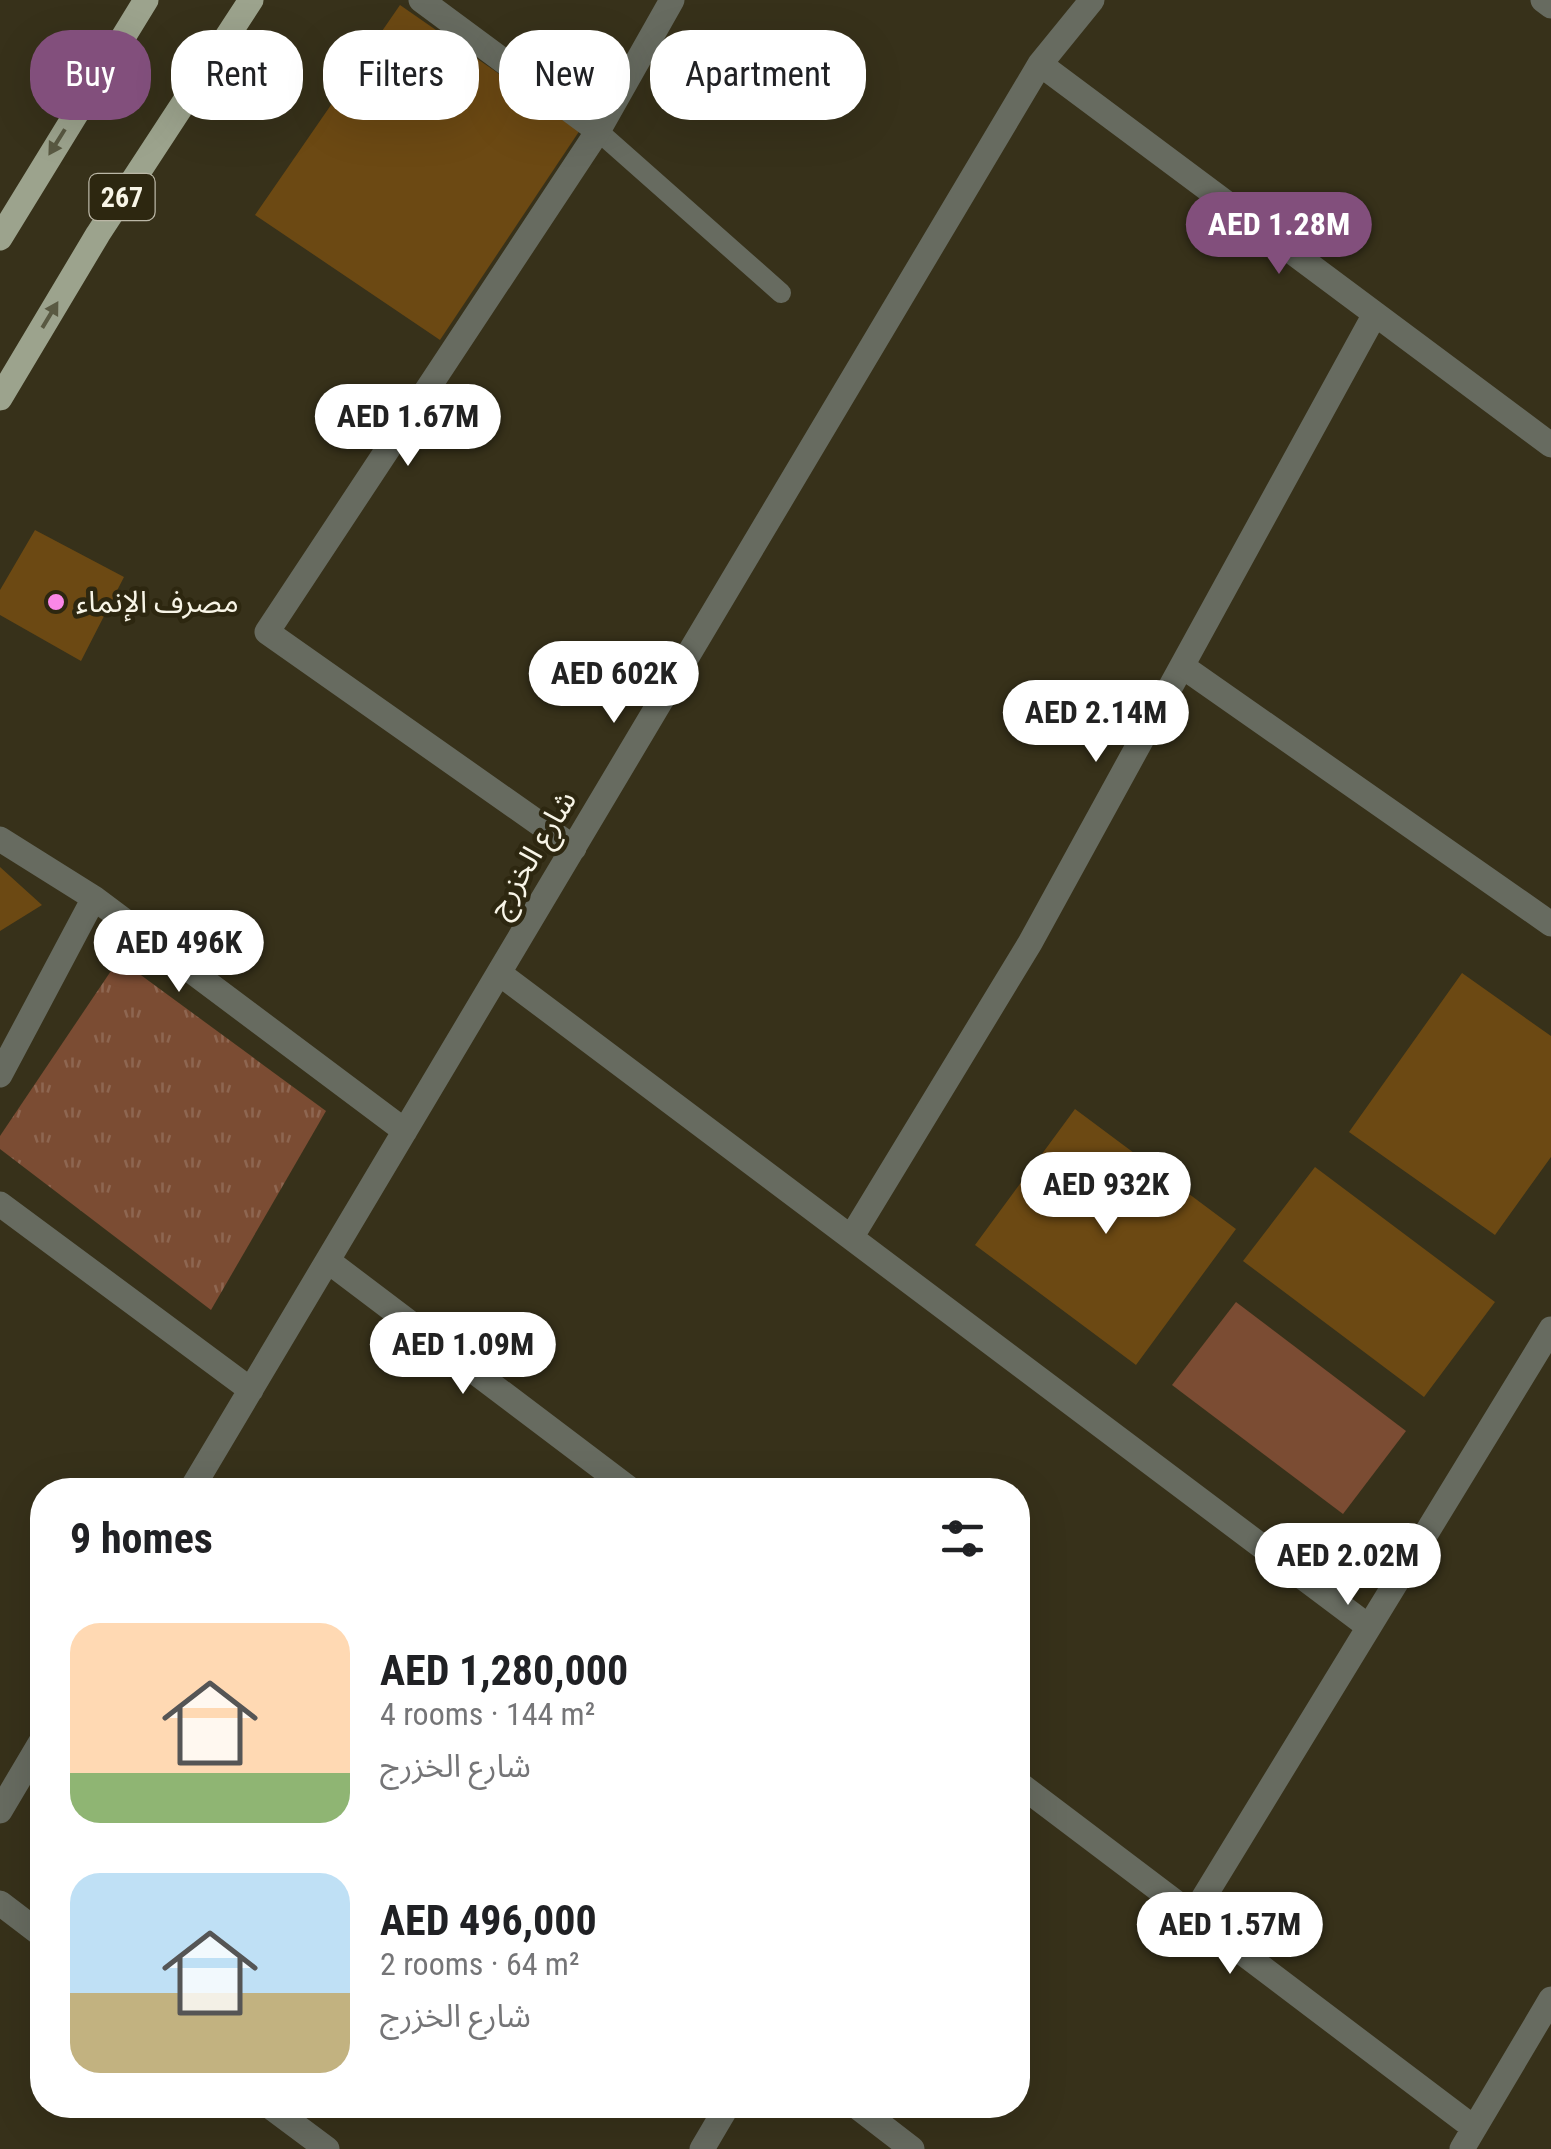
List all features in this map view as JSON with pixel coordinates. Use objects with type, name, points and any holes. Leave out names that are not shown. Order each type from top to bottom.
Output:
[{"type":"main road","name":"267","points":[[0,238],[146,0]]},
{"type":"main road","name":"267","points":[[0,398],[98,234],[251,0]]},
{"type":"street","points":[[421,0],[598,131]]},
{"type":"street","points":[[574,848],[267,632],[598,131],[672,0]]},
{"type":"street","name":"شارع الخزرج","points":[[198,1478],[1040,64],[1092,0]]},
{"type":"street","points":[[1543,0],[1551,6]]},
{"type":"street","points":[[1040,64],[1551,445]]},
{"type":"street","points":[[852,1236],[1030,943],[1375,314]]},
{"type":"street","points":[[1182,666],[1551,924]]},
{"type":"street","points":[[0,839],[94,898],[406,1131]]},
{"type":"street","points":[[0,1075],[94,898]]},
{"type":"street","points":[[499,974],[1369,1626]]},
{"type":"street","points":[[0,1204],[251,1390]]},
{"type":"street","points":[[328,1261],[615,1478]]},
{"type":"street","points":[[1192,1914],[1551,1330]]},
{"type":"street","points":[[0,1811],[30,1760]]},
{"type":"street","points":[[1030,1792],[1192,1914],[1468,2138],[1551,1999]]},
{"type":"street","points":[[0,1903],[30,1926]]},
{"type":"street","points":[[304,2118],[327,2149]]},
{"type":"street","points":[[702,2149],[720,2118]]},
{"type":"street","points":[[872,2118],[912,2149]]},
{"type":"lane","points":[[598,131],[781,293]]},
{"type":"green space","points":[[119,959],[326,1111],[211,1310],[0,1149],[0,1136]]},
{"type":"green space","points":[[1236,1302],[1406,1431],[1343,1514],[1172,1385]]},
{"type":"building","points":[[400,5],[436,30],[383,30]]},
{"type":"building","points":[[479,60],[499,74],[499,120],[566,120],[580,130],[440,340],[255,215],[323,117],[323,120],[479,120]]},
{"type":"building","name":"مصرف الإنماء","points":[[35,530],[124,577],[81,661],[0,615],[0,590]]},
{"type":"building","points":[[0,867],[42,905],[0,931]]},
{"type":"building","points":[[1462,973],[1551,1036],[1551,1157],[1495,1235],[1349,1132]]},
{"type":"building","points":[[1075,1109],[1236,1229],[1136,1365],[975,1245]]},
{"type":"building","points":[[1315,1167],[1495,1302],[1424,1397],[1243,1261]]},
{"type":"place","name":"مصرف الإنماء","points":[[56,602]]}]
